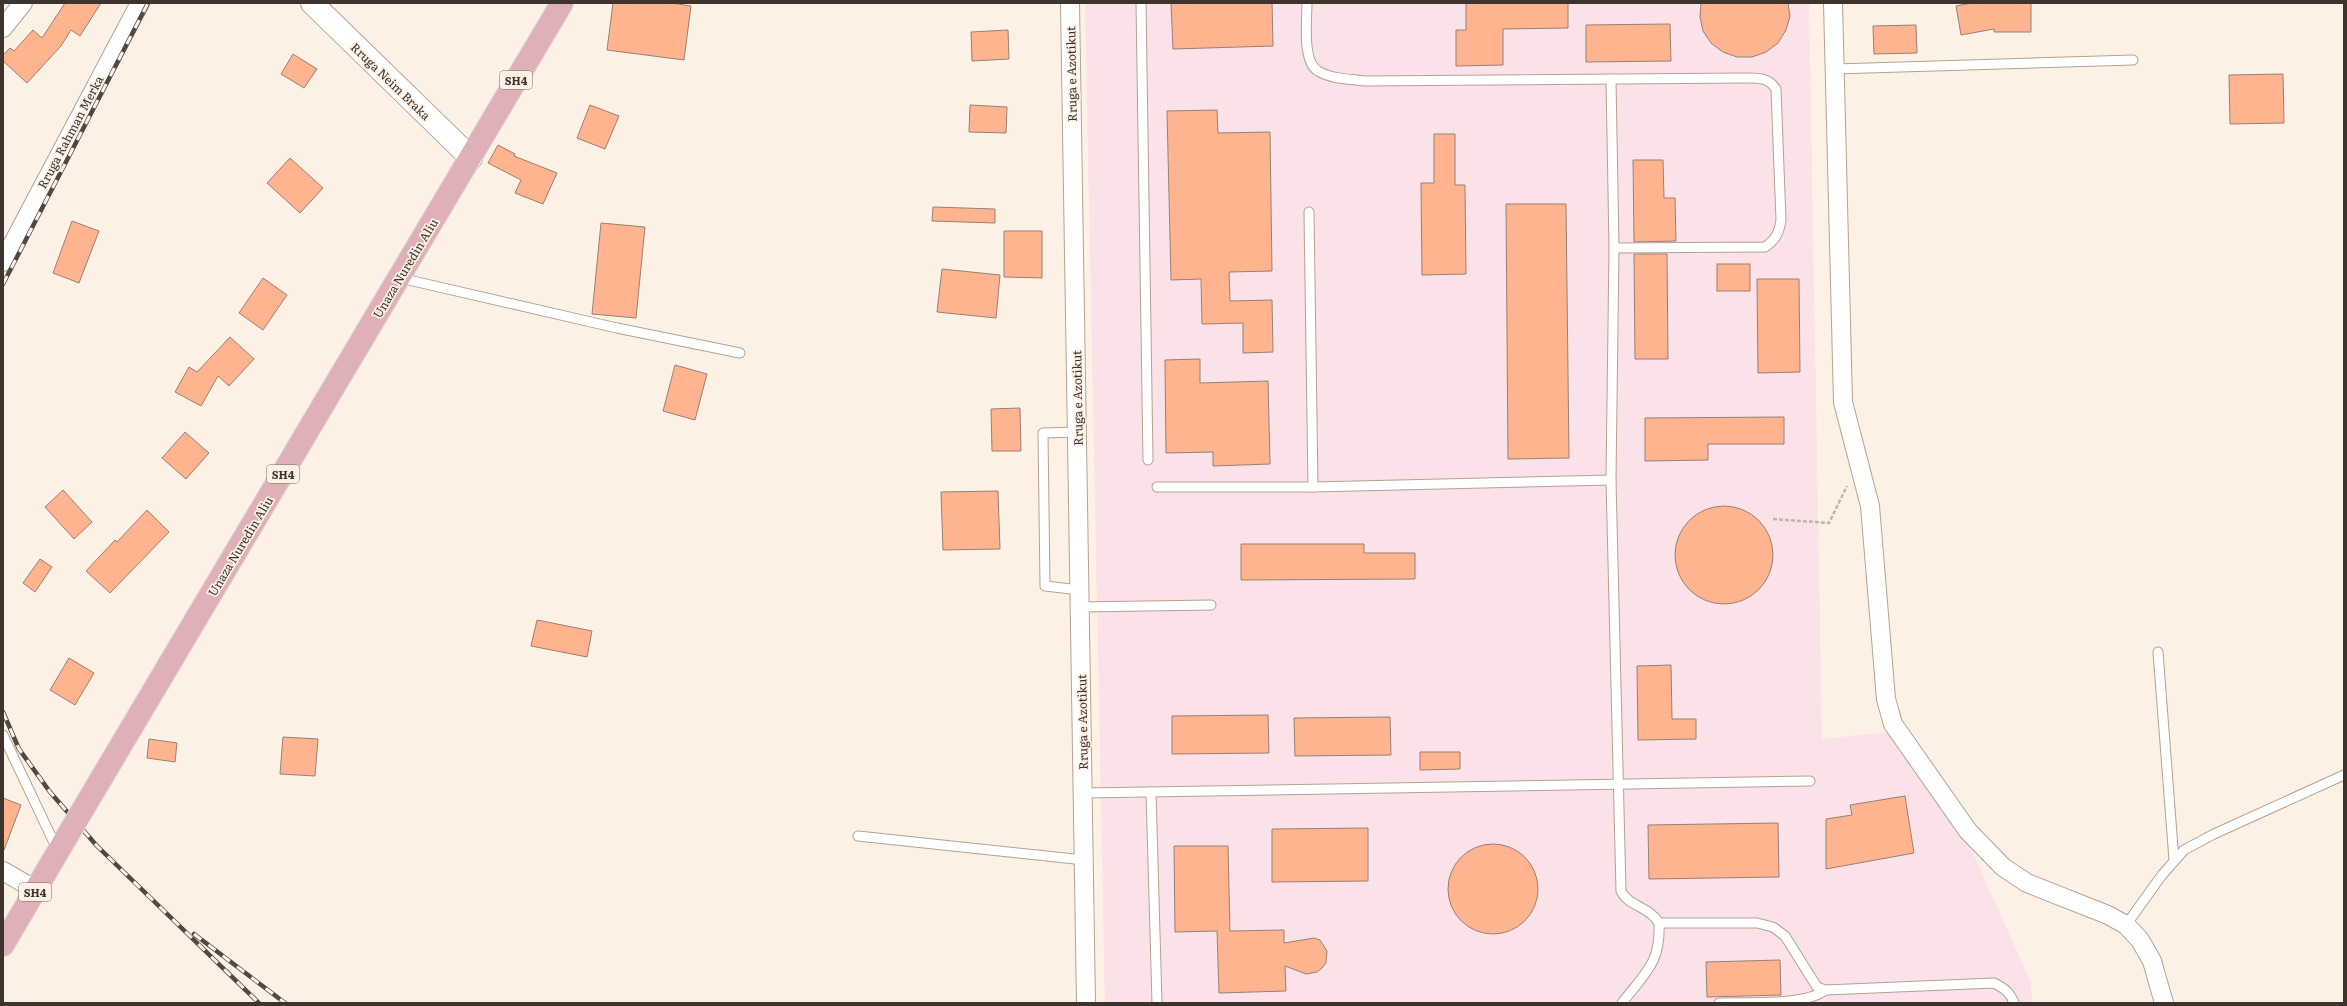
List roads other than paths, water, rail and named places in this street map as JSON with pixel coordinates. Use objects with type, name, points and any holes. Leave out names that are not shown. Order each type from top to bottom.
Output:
[{"type":"main road","name":"Unaza Nuredin Aliu","points":[[3,945],[562,3]]},
{"type":"street","points":[[3,28],[24,3]]},
{"type":"street","name":"Rruga Rahman Merka","points":[[3,262],[140,3]]},
{"type":"street","name":"Rruga Neim Braka","points":[[312,3],[471,158]]},
{"type":"street","name":"Rruga e Azotikut","points":[[1070,3],[1084,793],[1086,1003]]},
{"type":"street","points":[[1833,3],[1843,402],[1850,435],[1860,464],[1870,506],[1886,699],[1893,724],[1968,831],[2003,867],[2027,884],[2108,915],[2126,925],[2140,940],[2152,961],[2164,1003]]},
{"type":"street","points":[[3,871],[36,890]]},
{"type":"lane","points":[[1141,3],[1148,460]]},
{"type":"lane","points":[[1307,3],[1307,47],[1310,63],[1318,71],[1338,77],[1364,81],[1763,78],[1771,82],[1776,90],[1781,220],[1779,233],[1773,241],[1764,248],[1614,248]]},
{"type":"lane","points":[[1835,69],[2133,60]]},
{"type":"lane","points":[[1611,79],[1614,248],[1611,480],[1621,891],[1624,897],[1632,903],[1653,914],[1659,923],[1660,940],[1656,956],[1650,968],[1622,1003]]},
{"type":"lane","points":[[1309,212],[1313,487]]},
{"type":"lane","points":[[399,278],[617,328],[740,353]]},
{"type":"lane","points":[[1077,432],[1043,433],[1045,586],[1080,599],[1211,605]]},
{"type":"lane","points":[[1157,487],[1313,487],[1611,480]]},
{"type":"lane","points":[[2158,652],[2174,860]]},
{"type":"lane","points":[[3,735],[62,845]]},
{"type":"lane","points":[[2126,925],[2174,860],[2184,850],[2214,834],[2344,775]]},
{"type":"lane","points":[[1084,793],[1810,781]]},
{"type":"lane","points":[[1151,792],[1157,1003]]},
{"type":"lane","points":[[858,836],[1084,860]]},
{"type":"lane","points":[[1659,923],[1758,923],[1773,927],[1785,936],[1817,987],[1825,990],[1994,983],[2004,988],[2012,995],[2014,1003]]},
{"type":"lane","points":[[1719,1003],[1792,1002],[1819,995],[1825,990]]},
{"type":"railway","points":[[3,284],[148,3]]},
{"type":"railway","points":[[3,712],[19,749],[50,792],[97,846],[259,1003]]},
{"type":"railway","points":[[194,934],[285,1003]]}]
